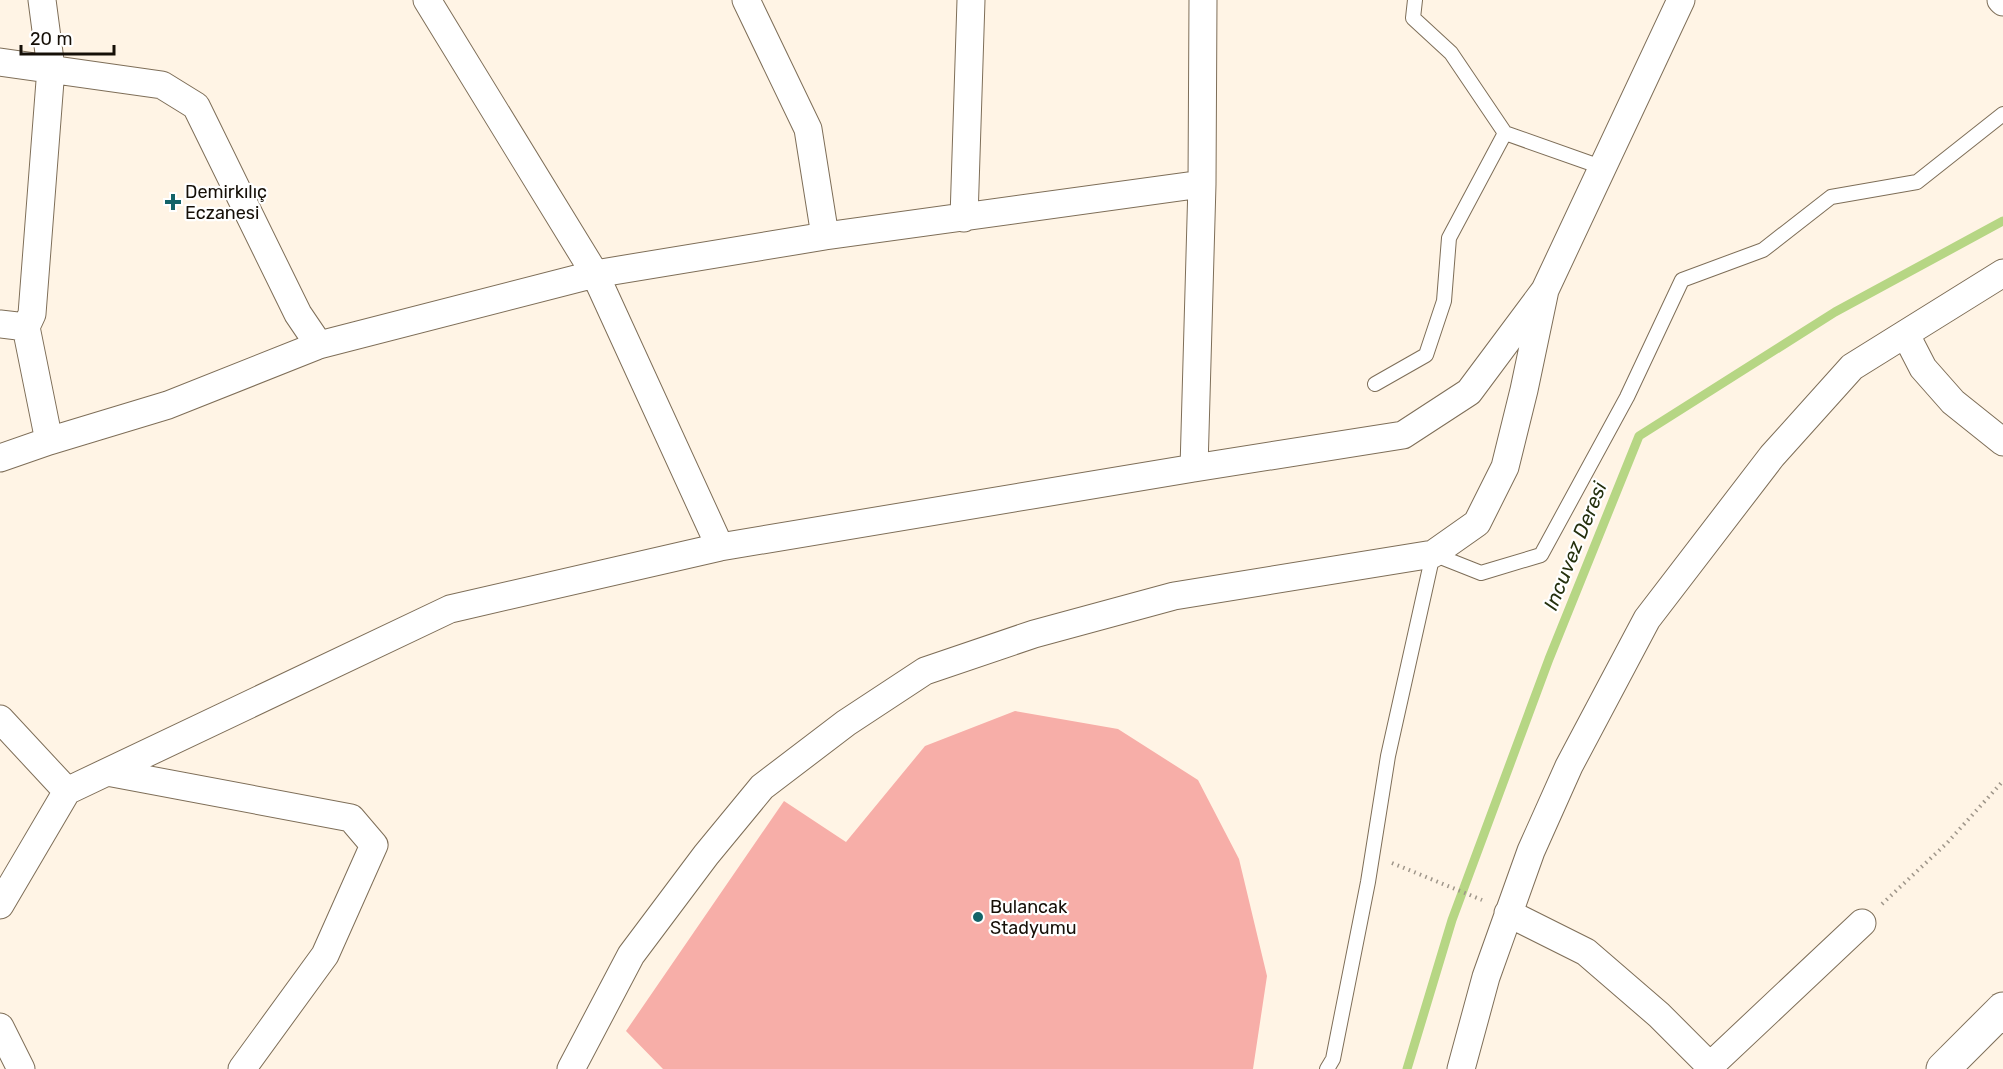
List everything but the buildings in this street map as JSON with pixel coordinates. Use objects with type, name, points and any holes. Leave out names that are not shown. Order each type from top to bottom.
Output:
[{"type":"street","points":[[42,0],[51,68],[32,314],[13,326],[49,441]]},
{"type":"street","points":[[427,0],[595,274],[720,547]]},
{"type":"street","points":[[746,0],[808,129],[825,236]]},
{"type":"street","points":[[964,218],[971,0]]},
{"type":"street","points":[[1194,468],[1202,184],[1203,0]]},
{"type":"street","points":[[0,905],[67,791],[450,609],[720,547],[1403,435],[1468,392],[1545,290],[1681,0]]},
{"type":"street","points":[[0,62],[162,85],[196,106],[298,314],[319,345]]},
{"type":"street","points":[[0,458],[168,405],[319,345],[595,274],[825,236],[1202,184]]},
{"type":"street","points":[[1461,1069],[1486,977],[1499,909],[1531,851],[1569,766],[1647,619],[1772,456],[1852,367],[2003,273]]},
{"type":"street","points":[[571,1069],[632,955],[706,855],[762,787],[846,723],[925,671],[1034,634],[1173,596],[1433,554],[1477,523],[1505,467],[1545,290]]},
{"type":"street","points":[[1906,335],[1923,368],[1953,402],[2003,442]]},
{"type":"street","points":[[0,719],[67,791]]},
{"type":"street","points":[[107,772],[351,818],[374,845],[325,955],[242,1069]]},
{"type":"street","points":[[1499,909],[1586,952],[1659,1015],[1711,1067],[1862,923]]},
{"type":"street","points":[[1943,1069],[2003,1009]]},
{"type":"street","points":[[0,1027],[21,1069]]},
{"type":"lane","points":[[1415,0],[1413,18],[1450,53],[1505,133],[1604,168]]},
{"type":"lane","points":[[1327,1069],[1333,1059],[1368,882],[1388,756],[1433,554],[1481,573],[1541,555],[1627,397],[1682,279],[1763,250],[1832,197],[1917,182],[2003,114]]},
{"type":"lane","points":[[1375,384],[1426,355],[1444,301],[1449,238],[1505,133]]},
{"type":"path","points":[[1862,923],[1947,843],[2003,782]]},
{"type":"path","points":[[1406,869],[1499,909]]},
{"type":"shaded area","name":"Bulancak Stadyumu","points":[[1015,711],[1118,729],[1198,780],[1239,859],[1267,976],[1253,1069],[663,1069],[626,1031],[784,801],[846,842],[925,746]]},
{"type":"waterway","name":"Incuvez Deresi","points":[[1407,1069],[1452,920],[1549,659],[1639,436],[1835,312],[2003,221]]},
{"type":"place","name":"Demirkılıç Eczanesi","points":[[173,202]]},
{"type":"place","name":"Bulancak Stadyumu","points":[[978,917]]}]
